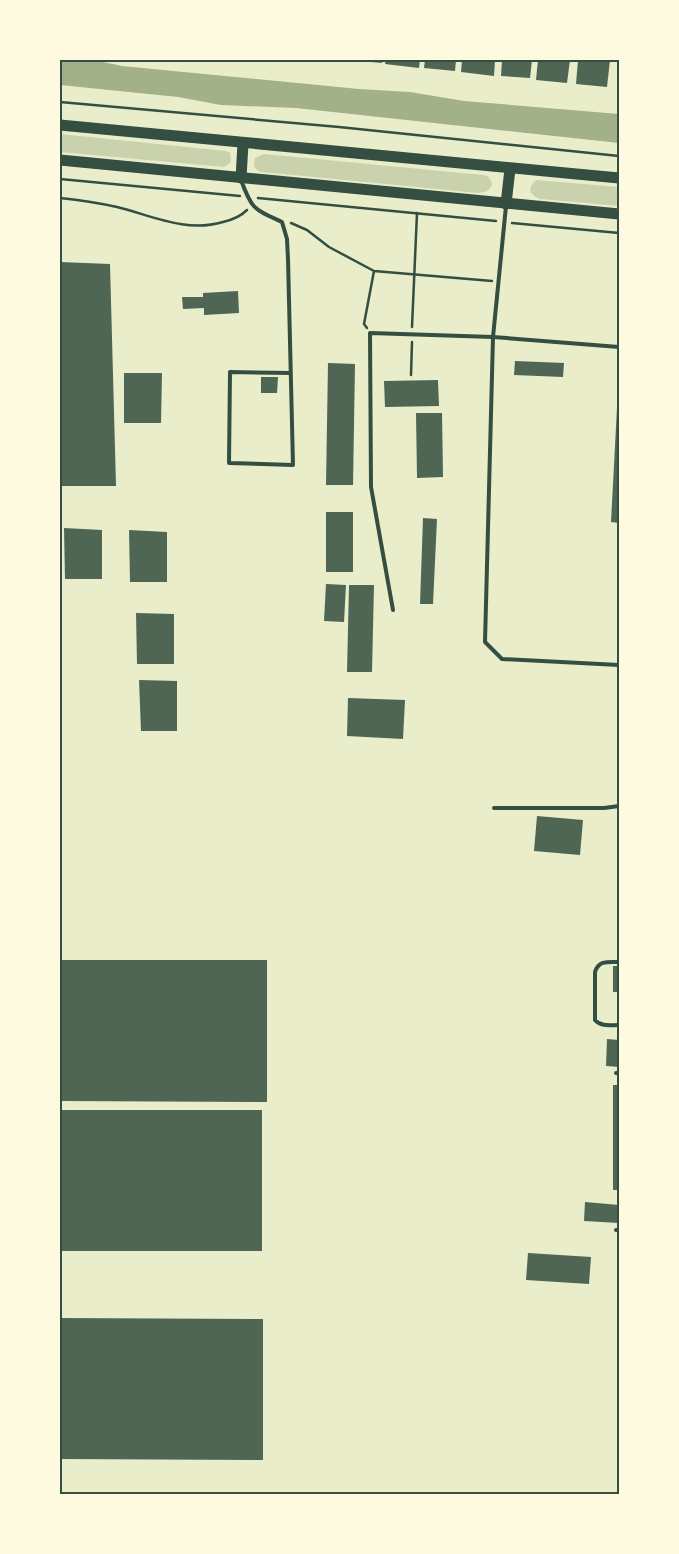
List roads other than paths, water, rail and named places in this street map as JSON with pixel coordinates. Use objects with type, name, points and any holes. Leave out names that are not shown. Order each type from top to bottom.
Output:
[{"type":"main road","points":[[60,126],[619,178]]},
{"type":"main road","points":[[241,178],[244,144]]},
{"type":"main road","points":[[60,160],[619,214]]},
{"type":"main road","points":[[506,204],[510,169]]},
{"type":"lane","points":[[241,178],[251,204],[260,213],[282,222],[287,239],[288,259],[291,373],[293,465],[229,464],[230,372],[291,373]]},
{"type":"lane","points":[[506,204],[493,337],[485,642],[502,659],[619,665]]},
{"type":"lane","points":[[393,610],[371,487],[370,333],[493,337],[619,346]]},
{"type":"lane","points":[[494,808],[604,808],[619,806]]},
{"type":"lane","points":[[619,962],[603,962],[597,966],[594,1020],[604,1026],[619,1025]]}]
